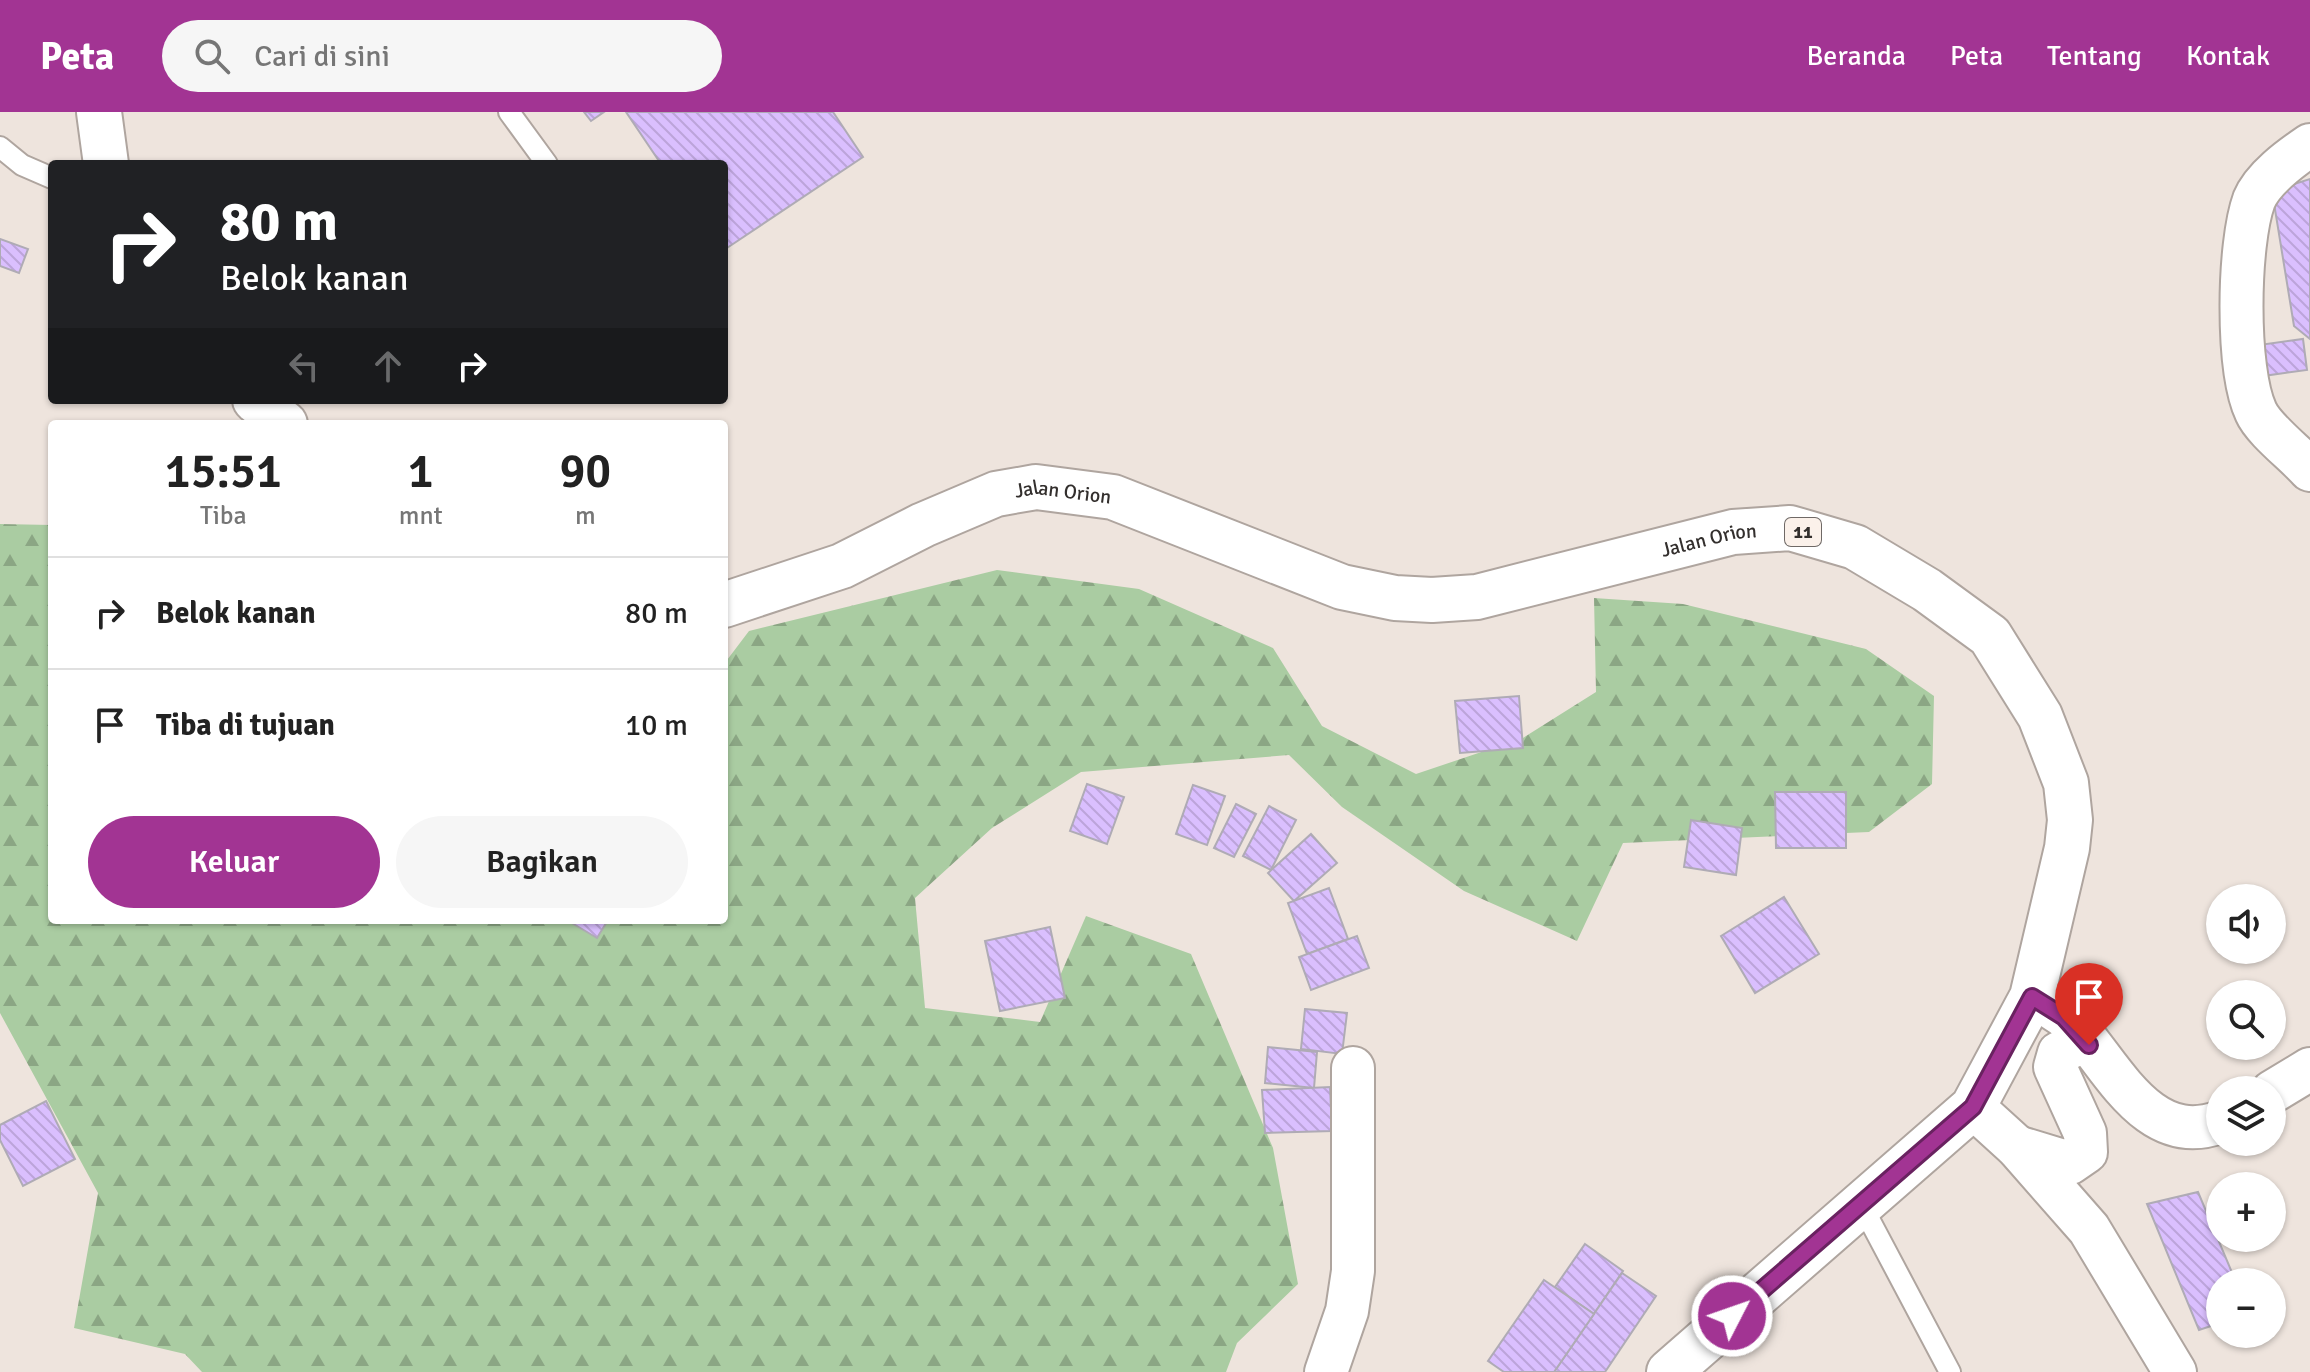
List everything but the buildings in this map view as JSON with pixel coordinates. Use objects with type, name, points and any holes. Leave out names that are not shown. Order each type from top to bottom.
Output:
[{"type":"highway","points":[[99,112],[105,160]]},
{"type":"highway","points":[[260,404],[280,420]]},
{"type":"highway","name":"Jalan Orion","points":[[728,604],[842,566],[923,525],[996,494],[1036,487],[1113,497],[1342,587],[1395,598],[1477,597],[1733,532],[1790,528],[1855,547],[1927,590],[1990,636],[2034,704],[2057,753],[2066,783],[2070,820],[2067,848],[2032,997],[1973,1107],[1669,1372]]},
{"type":"street","points":[[2310,145],[2285,162],[2254,199],[2246,252],[2240,345],[2257,414],[2310,470]]},
{"type":"street","points":[[2032,997],[2064,1017],[2117,1083],[2140,1106],[2188,1127],[2206,1124]]},
{"type":"street","points":[[2017,1147],[2070,1163],[2086,1152],[2085,1133],[2055,1067],[2059,1053],[2077,1044],[2089,1045]]},
{"type":"street","points":[[1326,1372],[1347,1311],[1353,1271],[1353,1068]]},
{"type":"street","points":[[2286,1084],[2310,1069]]},
{"type":"street","points":[[1973,1107],[2017,1147],[2089,1229],[2175,1372]]},
{"type":"lane","points":[[509,112],[544,160]]},
{"type":"lane","points":[[0,147],[22,165],[48,176]]},
{"type":"lane","points":[[1861,1204],[1950,1372]]},
{"type":"green space","points":[[0,524],[48,525],[48,924],[728,924],[728,659],[749,631],[997,570],[1139,589],[1273,648],[1322,726],[1416,774],[1523,738],[1596,692],[1594,598],[1683,604],[1866,649],[1934,696],[1932,784],[1869,832],[1623,843],[1577,941],[1464,891],[1342,807],[1289,755],[1081,772],[992,828],[915,898],[925,1008],[1040,1022],[1086,916],[1191,954],[1273,1148],[1298,1284],[1237,1343],[1226,1372],[202,1372],[185,1354],[74,1328],[98,1193],[0,1013]]},
{"type":"route","points":[[1732,1316],[1973,1107],[2032,997],[2064,1017],[2089,1045]]}]
